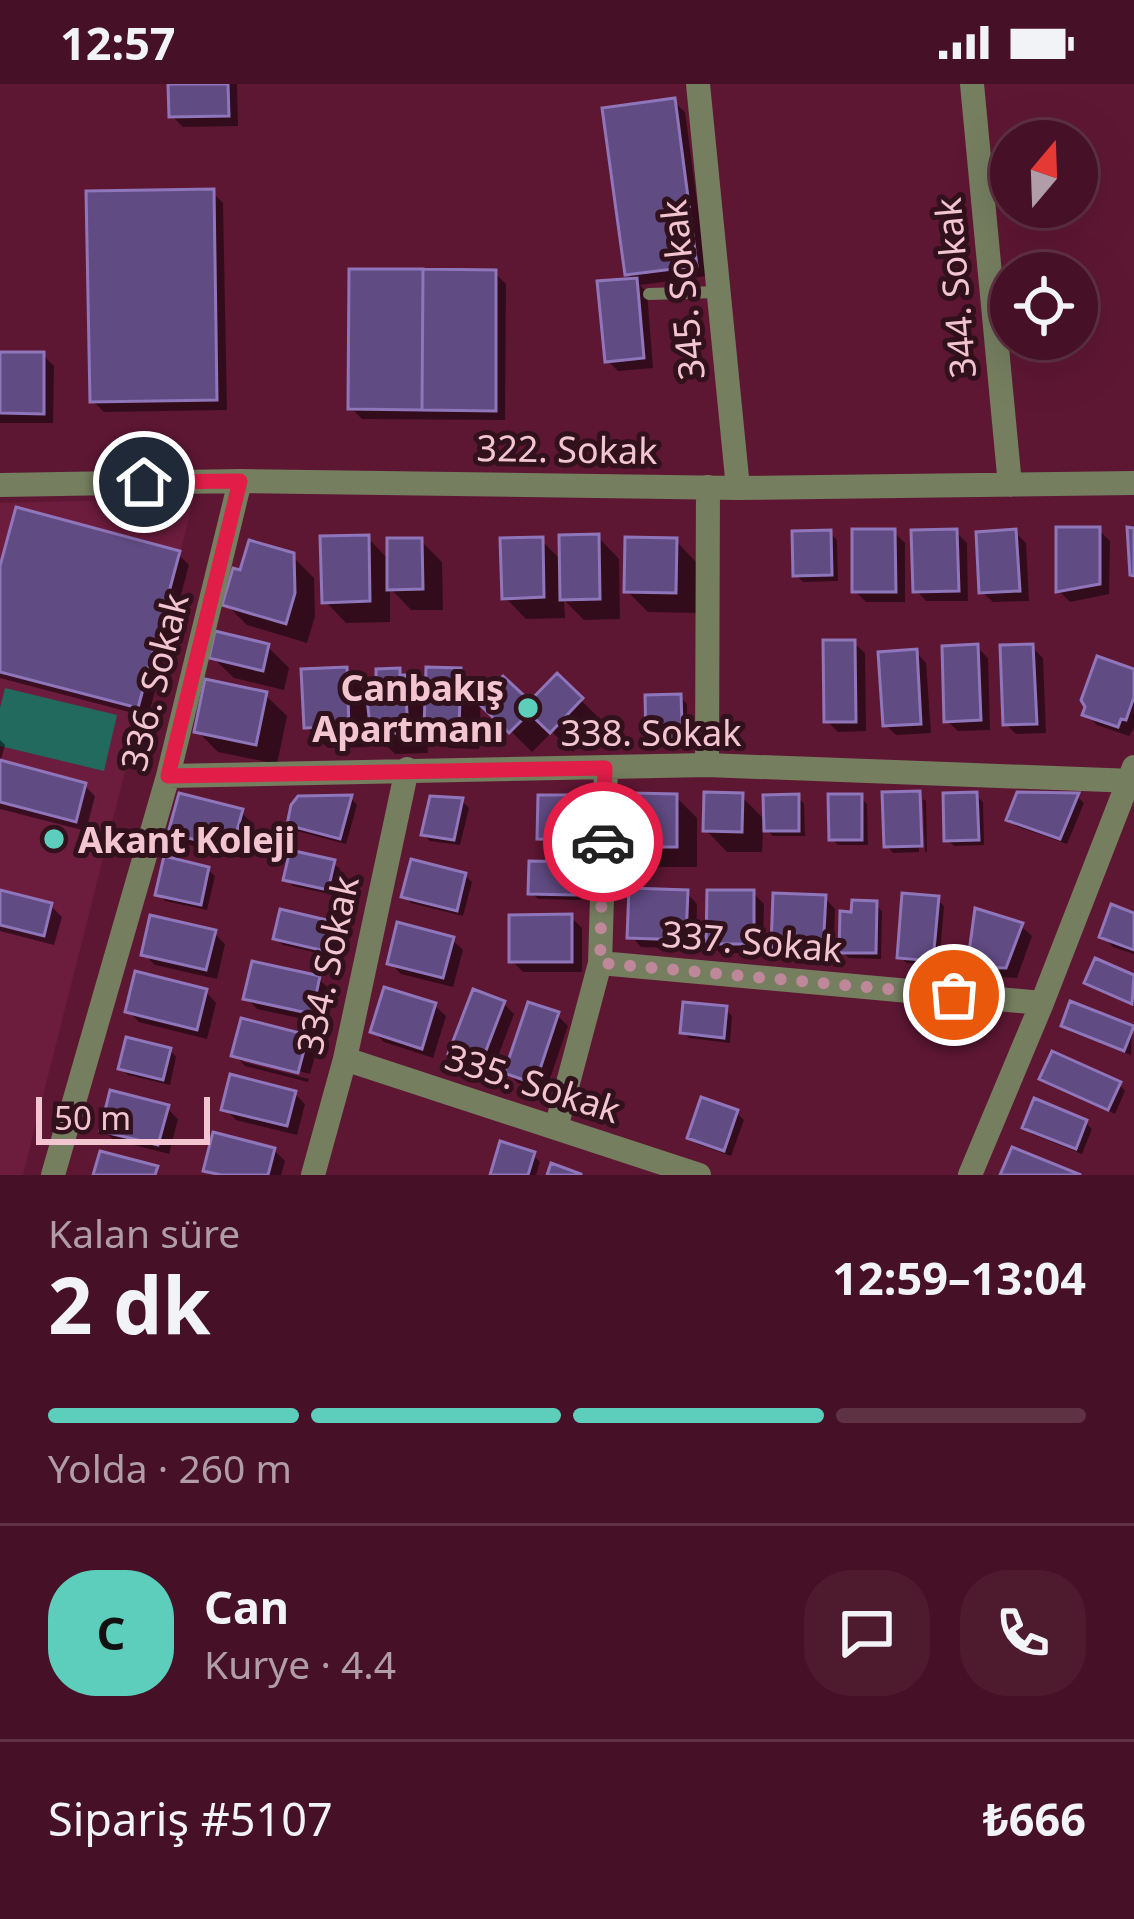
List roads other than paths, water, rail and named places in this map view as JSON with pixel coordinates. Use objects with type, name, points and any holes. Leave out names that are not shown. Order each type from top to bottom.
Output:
[{"type":"street","name":"345. Sokak","points":[[698,84],[737,488]]},
{"type":"street","name":"344. Sokak","points":[[972,84],[1010,485]]},
{"type":"street","name":"322. Sokak","points":[[0,484],[240,481],[737,488],[1134,483]]},
{"type":"street","name":"336. Sokak","points":[[53,1175],[168,776],[240,481]]},
{"type":"street","points":[[707,765],[708,487]]},
{"type":"street","name":"338. Sokak","points":[[168,776],[707,765],[1133,776]]},
{"type":"street","points":[[556,1128],[600,963],[605,768]]},
{"type":"street","name":"334. Sokak","points":[[313,1175],[345,1059],[406,769]]},
{"type":"street","points":[[970,1175],[1133,776]]},
{"type":"street","name":"337. Sokak","points":[[600,963],[1042,1003]]},
{"type":"street","name":"335. Sokak","points":[[345,1059],[699,1175]]},
{"type":"lane","points":[[649,294],[718,292]]},
{"type":"place","name":"Canbakış Apartmanı","points":[[528,708]]},
{"type":"place","name":"Akant Koleji","points":[[54,839]]}]
